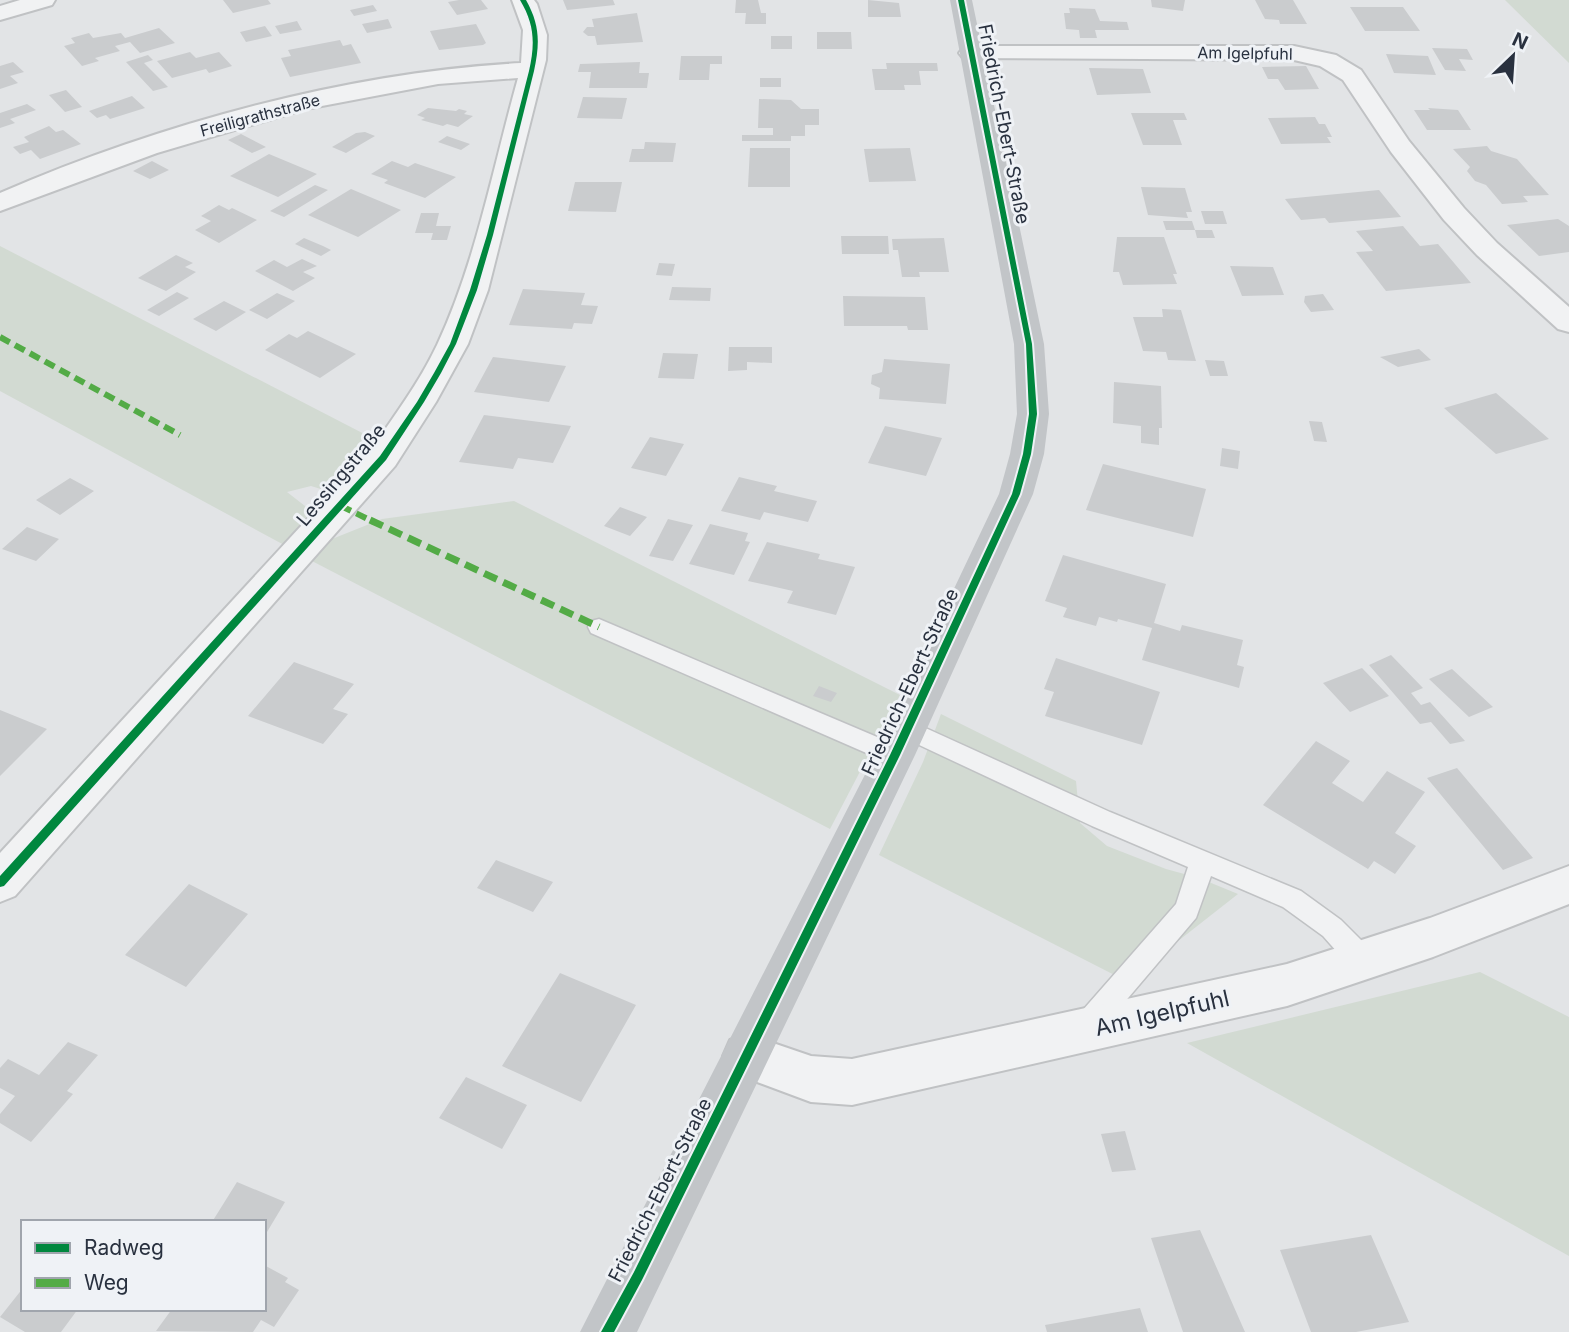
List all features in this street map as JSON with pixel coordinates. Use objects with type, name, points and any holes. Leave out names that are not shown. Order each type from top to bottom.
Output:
[{"type":"street","points":[[0,13],[44,0]]},
{"type":"street","name":"Lessingstraße","points":[[0,883],[383,458],[427,390],[453,344],[484,261],[536,40],[529,9],[523,0]]},
{"type":"street","name":"Friedrich-Ebert-Straße","points":[[607,1332],[638,1276],[901,742],[1016,494],[1027,454],[1033,414],[1029,344],[961,0]]},
{"type":"street","name":"Am Igelpfuhl","points":[[971,53],[1294,53],[1328,60],[1352,75],[1400,146],[1454,214],[1569,323]]},
{"type":"street","name":"Freiligrathstraße","points":[[0,203],[45,183],[253,116],[369,88],[445,76],[530,70]]},
{"type":"street","name":"Am Igelpfuhl","points":[[747,1056],[811,1079],[852,1082],[1287,985],[1363,961],[1569,885]]},
{"type":"lane","points":[[599,627],[901,742],[1292,899],[1332,928],[1363,961]]},
{"type":"lane","points":[[1083,1030],[1187,910],[1202,863]]},
{"type":"shaded area","points":[[1505,0],[1569,0],[1569,63]]},
{"type":"shaded area","points":[[0,246],[372,438],[337,494],[311,486],[287,492],[314,513],[286,546],[0,391]]},
{"type":"shaded area","points":[[514,501],[900,695],[830,829],[310,560],[332,539],[382,519]]},
{"type":"shaded area","points":[[941,714],[1076,781],[1080,823],[1107,846],[1238,894],[1173,945],[1138,987],[879,855],[923,762]]},
{"type":"shaded area","points":[[1480,972],[1569,1017],[1569,1256],[1187,1043]]},
{"type":"building","points":[[223,0],[268,0],[271,4],[233,13]]},
{"type":"building","points":[[481,0],[488,9],[457,15],[448,2]]},
{"type":"building","points":[[563,0],[613,0],[615,5],[567,10]]},
{"type":"building","points":[[736,0],[758,0],[761,13],[766,13],[766,24],[745,24],[746,13],[735,13]]},
{"type":"building","points":[[868,0],[899,3],[901,17],[868,17]]},
{"type":"building","points":[[1151,0],[1185,0],[1183,11],[1152,7]]},
{"type":"building","points":[[1255,0],[1293,0],[1307,24],[1280,24],[1279,20],[1265,19]]},
{"type":"building","points":[[373,5],[377,11],[354,16],[350,10]]},
{"type":"building","points":[[1350,7],[1403,7],[1420,31],[1365,31]]},
{"type":"building","points":[[1069,8],[1095,9],[1100,21],[1127,22],[1129,30],[1095,30],[1097,38],[1080,38],[1079,30],[1066,29],[1064,13],[1070,13]]},
{"type":"building","points":[[637,13],[643,42],[597,45],[595,36],[588,36],[583,32],[587,27],[594,27],[592,19]]},
{"type":"building","points":[[388,19],[392,28],[367,33],[362,24]]},
{"type":"building","points":[[297,21],[302,30],[280,34],[275,26]]},
{"type":"building","points":[[476,24],[486,43],[483,45],[439,50],[430,31]]},
{"type":"building","points":[[265,26],[272,36],[246,42],[240,32]]},
{"type":"building","points":[[159,28],[175,43],[140,53],[130,42],[115,46],[120,51],[95,58],[99,61],[82,66],[64,46],[75,43],[71,38],[89,33],[93,38],[121,33],[125,38]]},
{"type":"building","points":[[817,32],[851,32],[852,49],[817,49]]},
{"type":"building","points":[[771,36],[792,36],[792,49],[771,49]]},
{"type":"building","points":[[340,40],[343,46],[351,44],[361,63],[290,77],[281,58],[291,56],[288,50]]},
{"type":"building","points":[[1432,48],[1467,49],[1473,60],[1459,59],[1466,71],[1445,70]]},
{"type":"building","points":[[190,52],[196,58],[219,52],[232,66],[209,73],[206,69],[172,78],[157,61]]},
{"type":"building","points":[[1386,54],[1428,56],[1436,75],[1394,73]]},
{"type":"building","points":[[148,55],[153,60],[144,63],[168,87],[153,91],[126,62]]},
{"type":"building","points":[[681,56],[722,56],[722,64],[710,64],[709,80],[679,80]]},
{"type":"building","points":[[13,62],[24,72],[10,76],[18,83],[0,89],[0,66]]},
{"type":"building","points":[[640,62],[639,73],[649,73],[647,88],[589,88],[591,72],[578,72],[580,64]]},
{"type":"building","points":[[886,63],[937,63],[938,71],[919,71],[921,85],[904,85],[905,90],[875,90],[872,69],[887,69]]},
{"type":"building","points":[[1306,66],[1319,89],[1285,90],[1278,79],[1268,79],[1262,67]]},
{"type":"building","points":[[1089,68],[1143,69],[1151,93],[1097,95]]},
{"type":"building","points":[[760,78],[781,78],[781,87],[760,87]]},
{"type":"building","points":[[66,90],[82,107],[65,112],[49,95]]},
{"type":"building","points":[[132,96],[145,108],[110,119],[106,115],[97,118],[89,111]]},
{"type":"building","points":[[583,97],[627,98],[622,119],[577,118]]},
{"type":"building","points":[[759,99],[791,100],[801,109],[819,109],[819,125],[805,125],[805,136],[791,136],[791,141],[742,141],[742,135],[773,135],[773,128],[758,128]]},
{"type":"building","points":[[27,104],[36,110],[10,119],[15,123],[0,128],[0,113]]},
{"type":"building","points":[[428,108],[459,109],[467,111],[464,114],[473,116],[458,127],[447,124],[443,126],[421,120],[425,118],[417,115]]},
{"type":"building","points":[[1428,108],[1458,110],[1471,130],[1427,130],[1414,110],[1430,110]]},
{"type":"building","points":[[1131,113],[1184,113],[1187,120],[1173,120],[1182,145],[1143,145]]},
{"type":"building","points":[[1315,117],[1319,124],[1325,124],[1332,137],[1327,137],[1331,143],[1281,144],[1268,118]]},
{"type":"building","points":[[49,126],[56,132],[63,130],[81,144],[40,159],[31,150],[20,154],[13,147],[29,142],[24,137]]},
{"type":"building","points":[[365,132],[375,136],[346,153],[332,147],[356,133]]},
{"type":"building","points":[[241,134],[266,147],[252,153],[228,140]]},
{"type":"building","points":[[447,136],[470,144],[461,150],[438,142]]},
{"type":"building","points":[[645,142],[676,143],[673,162],[629,162],[632,149],[644,149]]},
{"type":"building","points":[[1487,146],[1491,151],[1517,159],[1549,195],[1523,196],[1528,202],[1502,204],[1486,185],[1475,181],[1467,171],[1470,167],[1453,149]]},
{"type":"building","points":[[750,148],[790,148],[790,187],[748,187]]},
{"type":"building","points":[[910,148],[916,181],[869,182],[864,149]]},
{"type":"building","points":[[269,154],[317,174],[278,197],[230,176]]},
{"type":"building","points":[[152,161],[169,170],[150,179],[133,171]]},
{"type":"building","points":[[392,161],[408,167],[415,163],[456,177],[425,198],[384,183],[388,180],[371,174]]},
{"type":"building","points":[[575,182],[622,182],[616,212],[568,211]]},
{"type":"building","points":[[315,185],[328,190],[284,217],[270,211]]},
{"type":"building","points":[[1141,187],[1185,188],[1192,212],[1186,212],[1188,218],[1148,215]]},
{"type":"building","points":[[351,189],[401,210],[358,237],[308,215]]},
{"type":"building","points":[[1379,190],[1401,217],[1329,223],[1325,218],[1301,220],[1285,199]]},
{"type":"building","points":[[219,205],[257,220],[219,243],[195,230],[211,221],[201,216]]},
{"type":"building","points":[[1201,211],[1223,211],[1227,224],[1205,224]]},
{"type":"building","points":[[421,213],[439,213],[436,226],[451,226],[447,240],[431,240],[433,233],[415,233]]},
{"type":"building","points":[[1558,219],[1569,226],[1569,252],[1539,256],[1507,225]]},
{"type":"building","points":[[1163,221],[1192,221],[1195,230],[1166,230]]},
{"type":"building","points":[[1403,226],[1420,246],[1438,244],[1471,283],[1386,291],[1356,252],[1373,251],[1356,231]]},
{"type":"building","points":[[1195,230],[1212,230],[1215,238],[1197,238]]},
{"type":"building","points":[[841,236],[888,236],[889,254],[842,254]]},
{"type":"building","points":[[1117,237],[1164,237],[1177,274],[1173,274],[1177,284],[1123,285],[1119,272],[1113,272]]},
{"type":"building","points":[[304,238],[331,250],[321,256],[295,244]]},
{"type":"building","points":[[944,238],[949,272],[919,272],[920,277],[902,277],[898,250],[893,250],[892,239]]},
{"type":"building","points":[[176,255],[193,263],[185,267],[196,272],[166,291],[138,278]]},
{"type":"building","points":[[302,259],[317,266],[303,272],[315,278],[293,291],[255,271],[274,260],[287,267]]},
{"type":"building","points":[[659,263],[675,264],[672,276],[656,275]]},
{"type":"building","points":[[1230,266],[1273,267],[1284,295],[1242,296]]},
{"type":"building","points":[[672,287],[711,288],[710,301],[669,300]]},
{"type":"building","points":[[523,289],[585,293],[581,305],[598,306],[592,324],[574,323],[572,329],[509,325]]},
{"type":"building","points":[[177,292],[189,298],[159,316],[147,310]]},
{"type":"building","points":[[277,293],[295,301],[267,319],[249,310]]},
{"type":"building","points":[[1323,294],[1334,310],[1311,312],[1304,302],[1305,296]]},
{"type":"building","points":[[843,296],[925,297],[928,330],[908,330],[907,326],[844,326]]},
{"type":"building","points":[[224,301],[246,312],[216,331],[193,319]]},
{"type":"building","points":[[1162,309],[1181,310],[1196,361],[1168,360],[1166,352],[1143,351],[1133,317],[1163,317]]},
{"type":"building","points":[[308,331],[356,354],[320,378],[265,350],[289,334],[297,338]]},
{"type":"building","points":[[729,347],[772,347],[772,363],[747,362],[747,370],[728,371]]},
{"type":"building","points":[[1419,349],[1431,360],[1398,367],[1380,357]]},
{"type":"building","points":[[663,353],[698,354],[694,379],[658,378]]},
{"type":"building","points":[[493,357],[566,366],[549,402],[474,392]]},
{"type":"building","points":[[884,359],[950,364],[946,404],[879,399],[880,388],[871,384],[872,375],[882,372]]},
{"type":"building","points":[[1205,360],[1224,361],[1228,376],[1210,376]]},
{"type":"building","points":[[1114,382],[1161,386],[1162,428],[1159,428],[1159,445],[1141,443],[1141,426],[1113,423]]},
{"type":"building","points":[[1496,393],[1549,439],[1496,454],[1444,408]]},
{"type":"building","points":[[484,415],[571,426],[553,463],[518,458],[513,469],[459,462]]},
{"type":"building","points":[[1309,421],[1322,422],[1327,442],[1314,441]]},
{"type":"building","points":[[885,426],[942,438],[926,476],[868,463]]},
{"type":"building","points":[[650,437],[684,444],[666,476],[631,468]]},
{"type":"building","points":[[1222,448],[1240,451],[1238,469],[1220,466]]},
{"type":"building","points":[[1103,464],[1206,489],[1193,537],[1086,510]]},
{"type":"building","points":[[739,477],[777,486],[774,491],[817,501],[808,522],[764,512],[760,520],[721,511]]},
{"type":"building","points":[[70,478],[94,491],[60,515],[36,500]]},
{"type":"building","points":[[620,507],[647,517],[630,536],[604,526]]},
{"type":"building","points":[[668,519],[693,525],[673,561],[649,556]]},
{"type":"building","points":[[710,524],[748,533],[745,541],[750,542],[734,575],[689,564]]},
{"type":"building","points":[[27,527],[59,539],[36,561],[2,549]]},
{"type":"building","points":[[767,542],[820,554],[818,559],[855,567],[836,615],[787,603],[793,591],[748,581]]},
{"type":"building","points":[[1063,555],[1166,584],[1154,623],[1180,631],[1182,625],[1243,640],[1237,665],[1244,667],[1239,688],[1142,660],[1152,628],[1099,617],[1096,626],[1063,617],[1067,608],[1045,601]]},
{"type":"building","points":[[1391,655],[1423,688],[1411,693],[1421,705],[1430,702],[1465,741],[1450,744],[1431,722],[1420,724],[1369,665]]},
{"type":"building","points":[[1056,658],[1160,692],[1142,745],[1045,716],[1054,692],[1044,689]]},
{"type":"building","points":[[294,662],[354,684],[333,709],[348,714],[323,744],[248,716]]},
{"type":"building","points":[[1362,668],[1389,696],[1350,712],[1323,683]]},
{"type":"building","points":[[1452,669],[1493,707],[1469,717],[1429,679]]},
{"type":"building","points":[[819,686],[837,693],[831,702],[813,696]]},
{"type":"building","points":[[0,710],[47,729],[0,776]]},
{"type":"building","points":[[1316,741],[1350,761],[1332,783],[1363,802],[1387,771],[1425,792],[1395,833],[1416,846],[1395,874],[1374,861],[1368,869],[1263,805]]},
{"type":"building","points":[[1457,768],[1533,858],[1503,870],[1427,778]]},
{"type":"building","points":[[496,860],[553,882],[533,912],[477,888]]},
{"type":"building","points":[[189,884],[248,914],[186,987],[125,955]]},
{"type":"building","points":[[560,973],[636,1005],[581,1102],[502,1066]]},
{"type":"building","points":[[68,1042],[98,1055],[67,1091],[73,1094],[31,1142],[0,1123],[0,1114],[15,1096],[0,1088],[0,1068],[8,1059],[39,1075]]},
{"type":"building","points":[[466,1077],[527,1105],[502,1149],[439,1118]]},
{"type":"building","points":[[1125,1131],[1136,1170],[1112,1172],[1101,1134]]},
{"type":"building","points":[[237,1182],[285,1202],[266,1234],[266,1220],[213,1220]]},
{"type":"building","points":[[1200,1230],[1245,1332],[1183,1332],[1151,1238]]},
{"type":"building","points":[[1371,1235],[1409,1322],[1356,1332],[1311,1332],[1280,1250]]},
{"type":"building","points":[[266,1266],[288,1278],[285,1282],[299,1290],[274,1327],[261,1320],[253,1332],[156,1331],[171,1311],[266,1311]]},
{"type":"building","points":[[21,1291],[21,1311],[77,1311],[61,1332],[25,1332],[0,1317]]},
{"type":"building","points":[[1140,1308],[1148,1332],[1047,1332],[1045,1325]]},
{"type":"marked path","points":[[0,337],[180,435]]},
{"type":"marked path","points":[[341,506],[599,627]]},
{"type":"cycle path","points":[[0,883],[383,458],[438,373],[453,344],[474,290],[532,71],[536,35],[523,0]]},
{"type":"cycle path","points":[[607,1332],[638,1276],[895,755],[1016,494],[1027,454],[1033,414],[1029,344],[961,0]]}]
